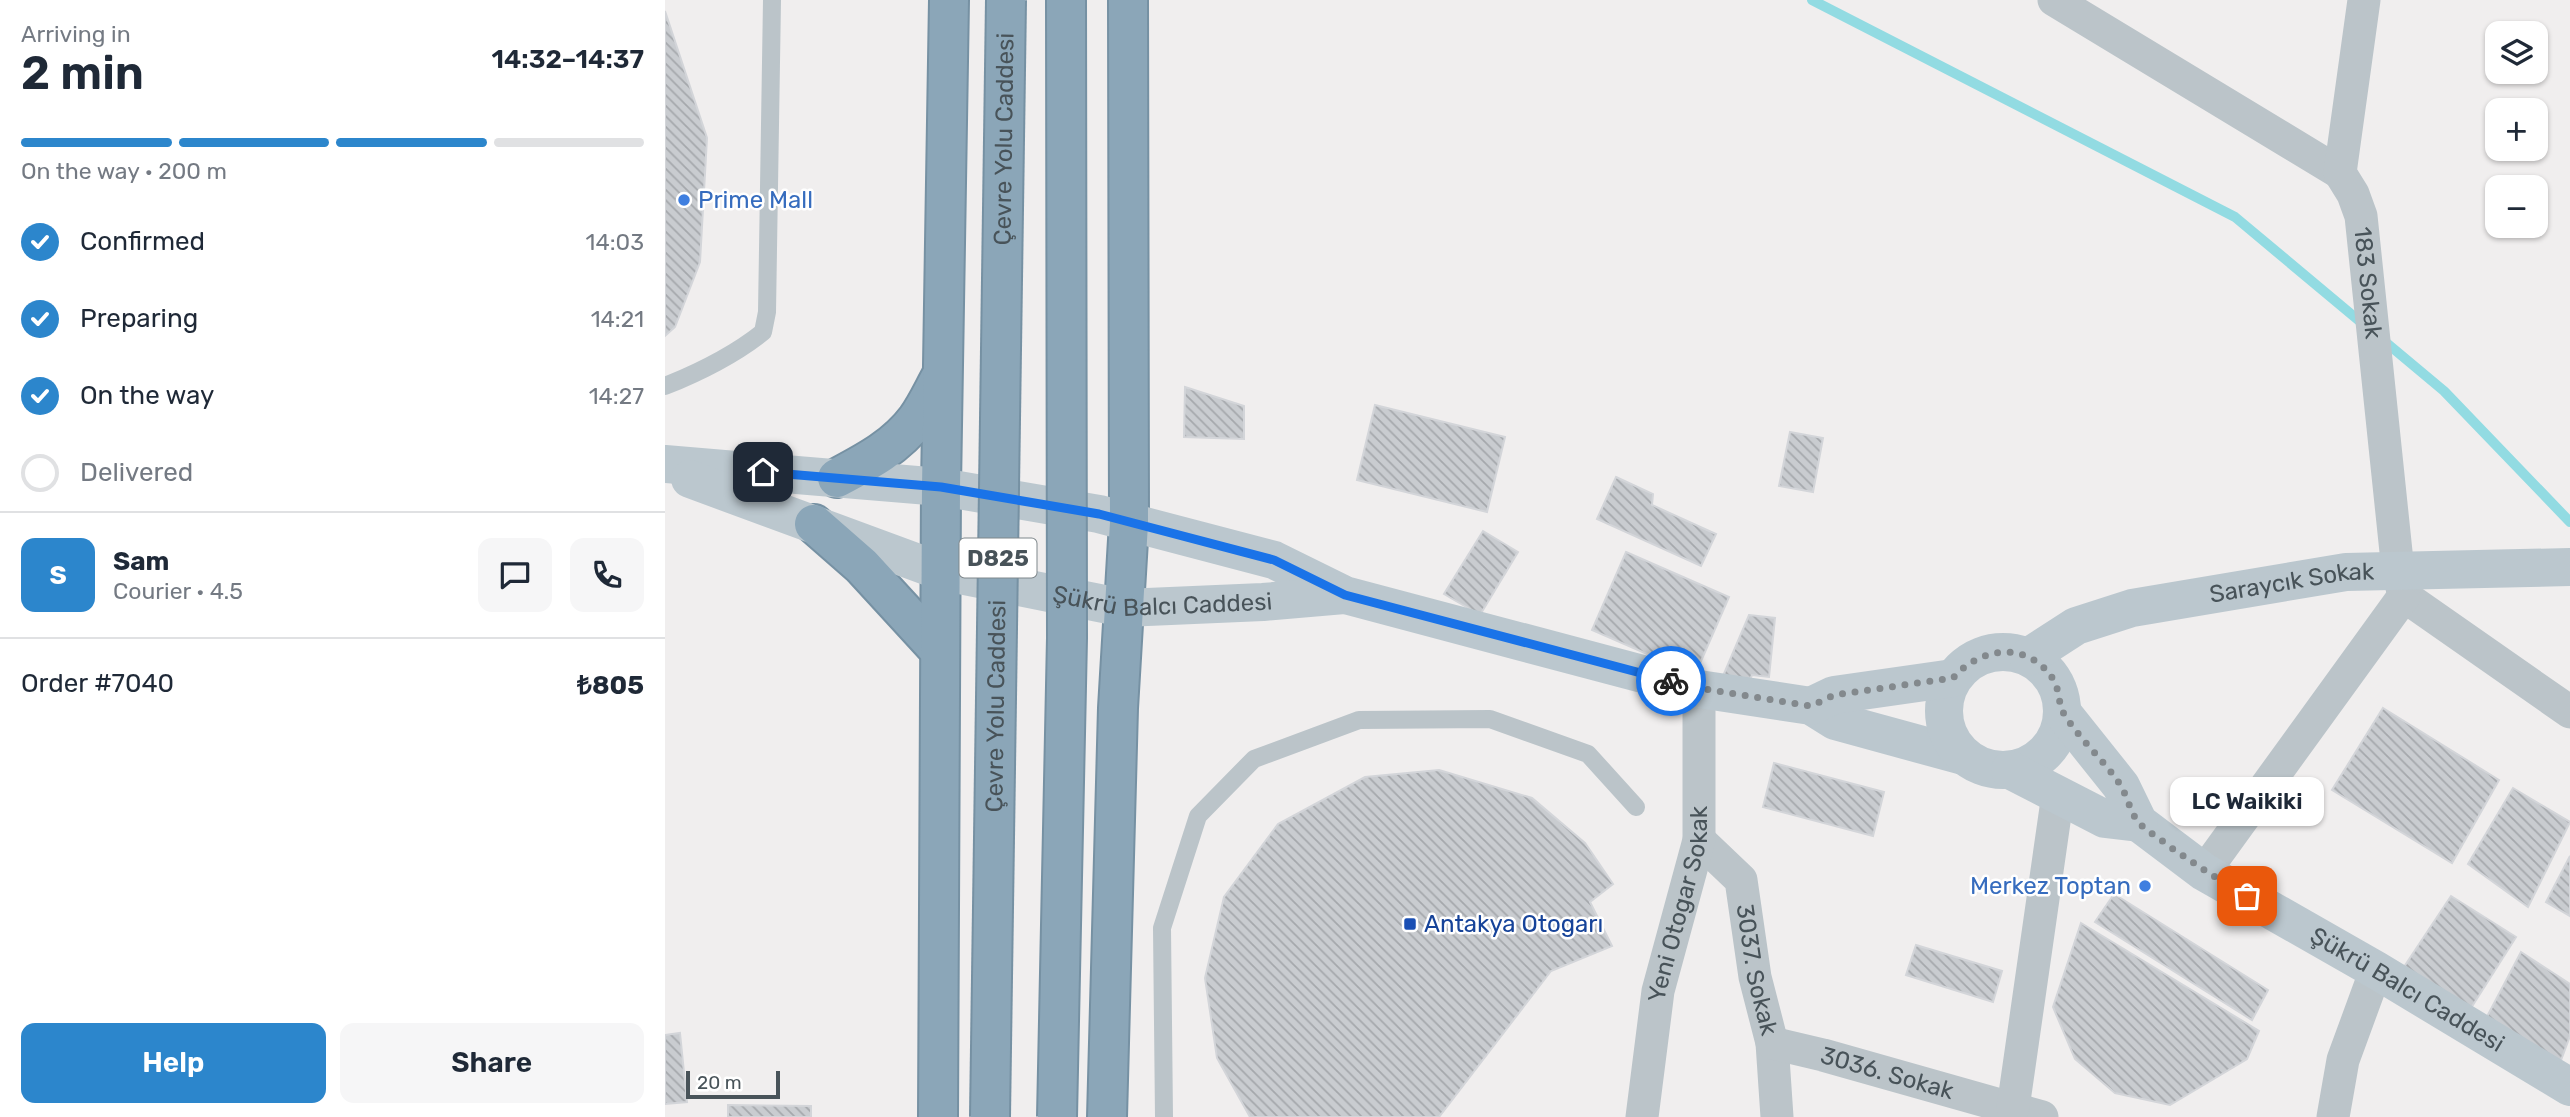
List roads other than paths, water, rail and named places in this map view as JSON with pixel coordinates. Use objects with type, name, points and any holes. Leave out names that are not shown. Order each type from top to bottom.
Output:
[{"type":"highway","points":[[937,1117],[940,571],[949,0]]},
{"type":"highway","name":"Çevre Yolu Caddesi","points":[[990,1117],[1006,0]]},
{"type":"highway","name":"D825","points":[[1057,1117],[1067,638],[1066,0]]},
{"type":"highway","points":[[1107,1117],[1118,708],[1129,523],[1128,0]]},
{"type":"highway","points":[[837,478],[878,456],[899,438],[917,418],[943,373]]},
{"type":"highway","points":[[814,524],[862,566],[940,651]]},
{"type":"street","points":[[2054,0],[2340,173],[2364,0]]},
{"type":"street","name":"183 Sokak","points":[[2340,173],[2353,194],[2361,216],[2401,584]]},
{"type":"street","name":"Şükrü Balcı Caddesi","points":[[665,464],[941,487],[1099,514],[1274,560],[1345,595],[1699,688],[1811,706],[1835,721],[1963,756]]},
{"type":"street","name":"Şükrü Balcı Caddesi","points":[[665,470],[940,571],[1124,608],[1263,602],[1345,595]]},
{"type":"street","name":"Saraycık Sokak","points":[[2028,657],[2076,626],[2132,608],[2346,572],[2401,584],[2570,566]]},
{"type":"street","points":[[2204,872],[2401,584],[2570,712]]},
{"type":"street","points":[[1995,652],[2012,652],[2028,657],[2043,667],[2060,695],[2060,728],[2047,750],[2027,766],[1993,770],[1977,765],[1963,756],[1952,743],[1945,727],[1943,711],[1953,678],[1964,666],[1995,652]]},
{"type":"street","name":"Şükrü Balcı Caddesi","points":[[1811,706],[1834,695],[1953,678]]},
{"type":"street","name":"Yeni Otogar Sokak","points":[[1642,1117],[1658,991],[1699,840],[1699,688]]},
{"type":"street","name":"Şükrü Balcı Caddesi","points":[[2062,712],[2121,786],[2139,823],[2204,872],[2376,970],[2570,1087]]},
{"type":"street","name":"Şükrü Balcı Caddesi","points":[[2010,770],[2105,819],[2139,823]]},
{"type":"street","points":[[2028,1112],[2058,794]]},
{"type":"street","name":"3037. Sokak","points":[[1699,840],[1741,880],[1755,977],[1772,1043],[1777,1117]]},
{"type":"street","points":[[2333,1117],[2343,1060],[2376,970]]},
{"type":"street","name":"3036. Sokak","points":[[1772,1043],[2028,1112]]},
{"type":"lane","points":[[665,386],[703,371],[742,349],[763,332],[767,312],[772,0]]},
{"type":"lane","points":[[1164,1117],[1162,928],[1198,816],[1254,759],[1359,720],[1490,719],[1588,754],[1636,807]]},
{"type":"waterway","points":[[1812,0],[2235,217],[2363,324]]},
{"type":"waterway","points":[[2383,340],[2444,391],[2570,522]]},
{"type":"place","name":"Prime Mall","points":[[684,200]]},
{"type":"place","name":"Merkez Toptan","points":[[2145,886]]},
{"type":"place","name":"LC Waikiki","points":[[2247,896]]},
{"type":"place","name":"Antakya Otogarı","points":[[1410,924]]}]
